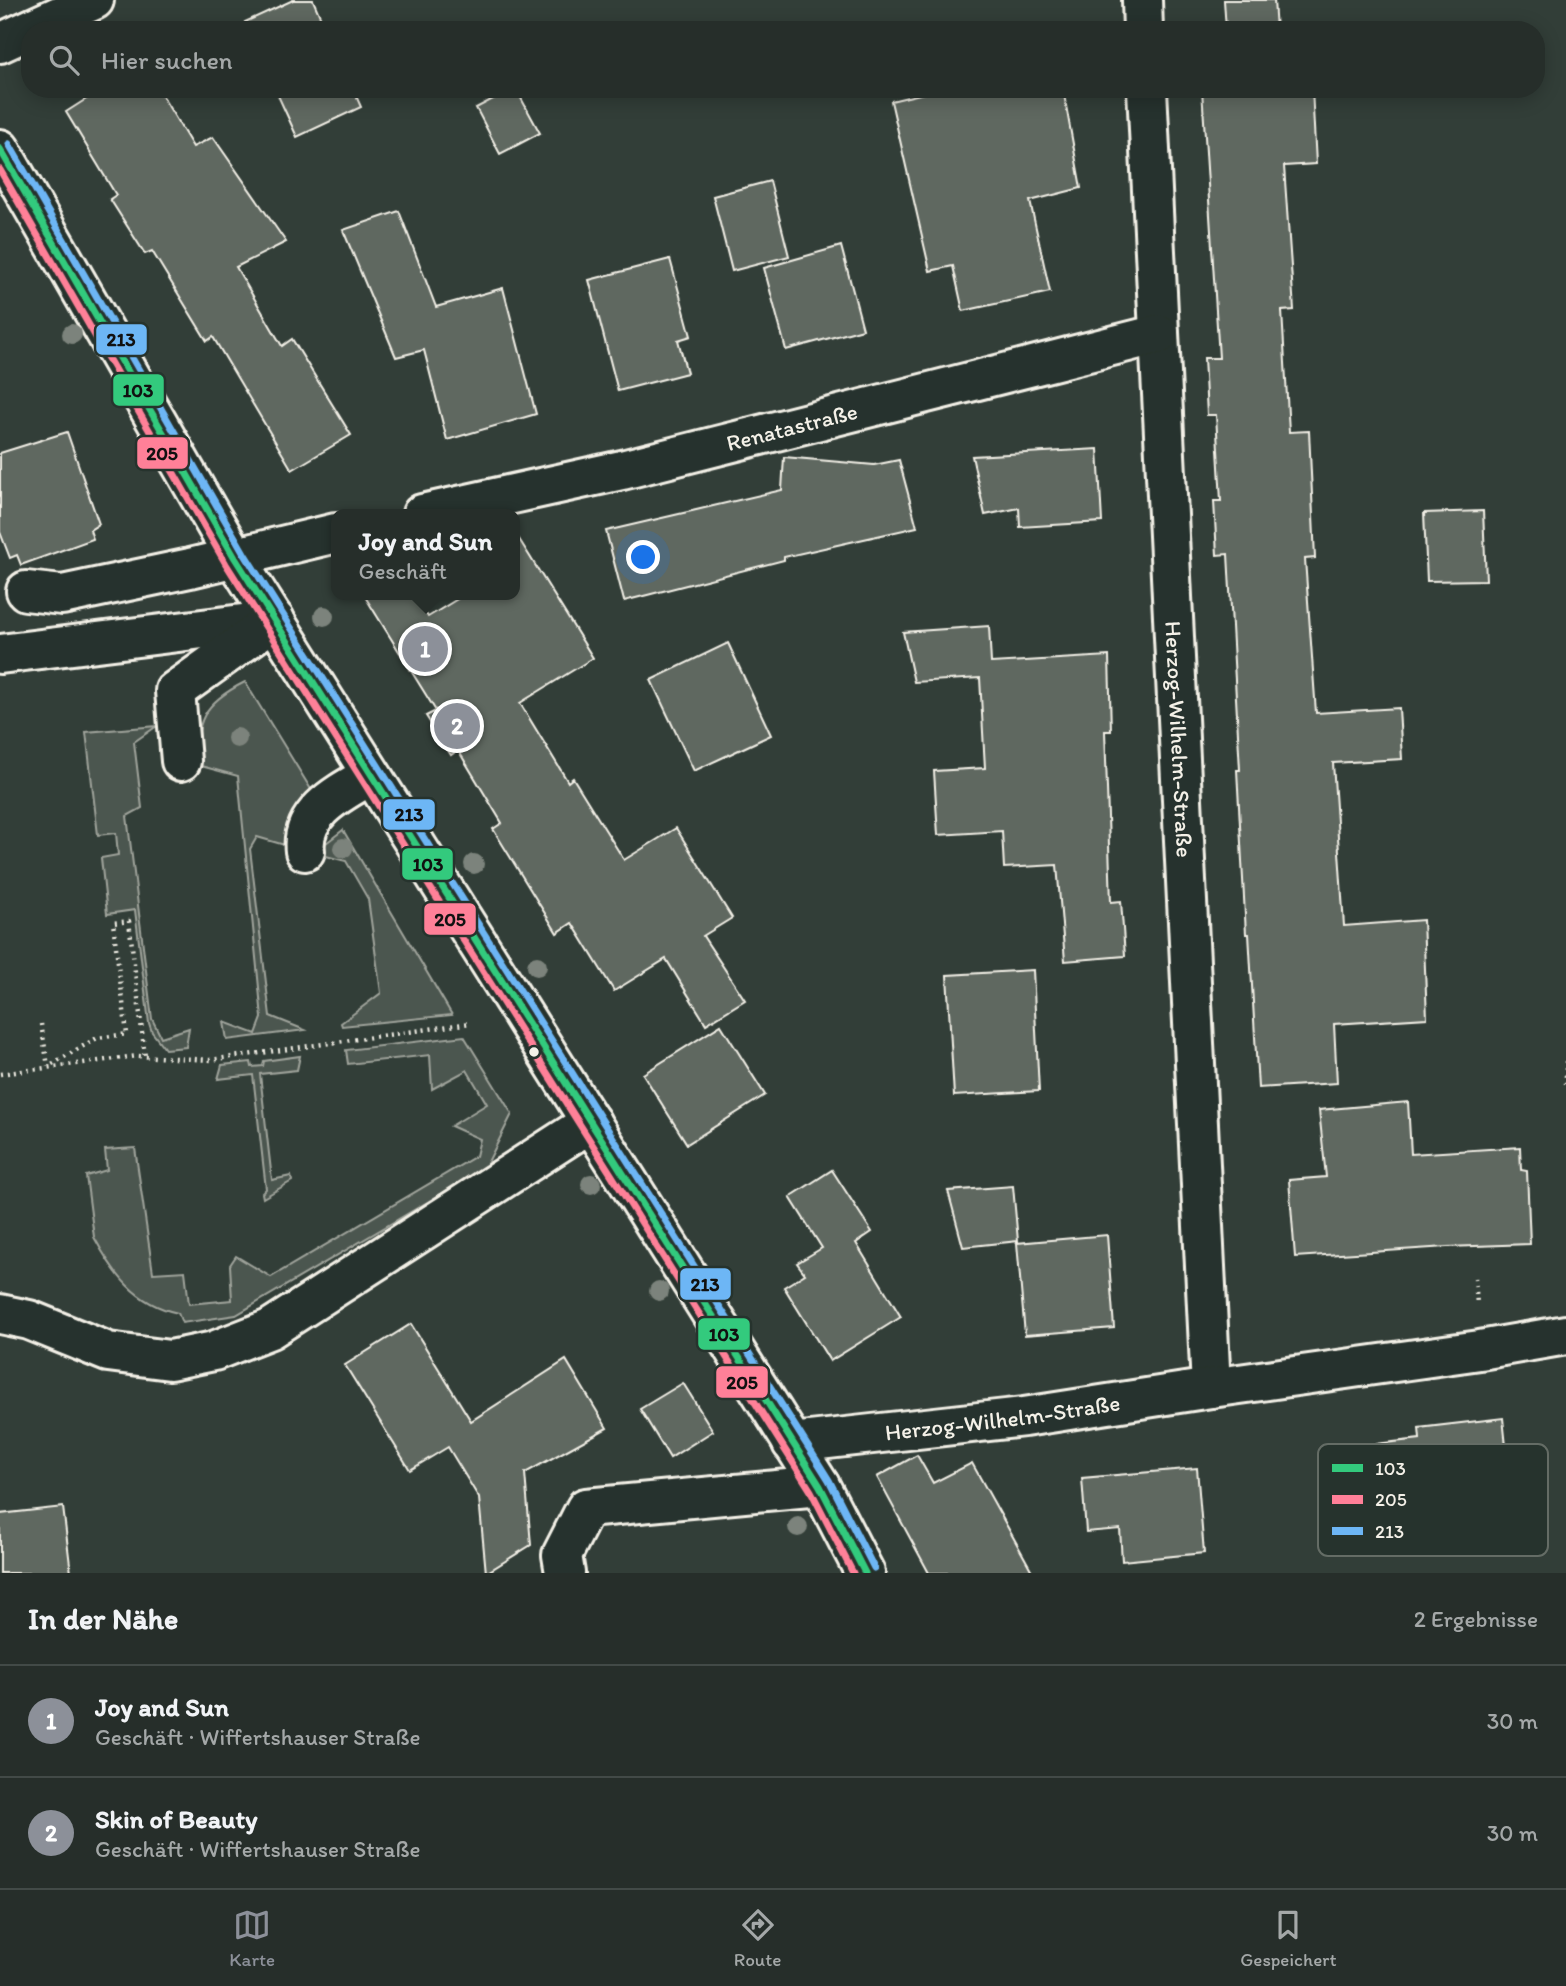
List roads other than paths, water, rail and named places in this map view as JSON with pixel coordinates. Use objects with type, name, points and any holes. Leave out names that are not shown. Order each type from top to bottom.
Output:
[{"type":"street","points":[[48,21],[94,0]]},
{"type":"street","points":[[1142,0],[1143,21]]},
{"type":"street","points":[[0,43],[21,33]]},
{"type":"street","name":"Herzog-Wilhelm-Straße","points":[[1147,98],[1211,1388]]},
{"type":"street","points":[[0,149],[234,558],[820,1486],[865,1573]]},
{"type":"street","name":"Renatastraße","points":[[445,509],[622,470],[1159,334]]},
{"type":"street","points":[[26,591],[62,595],[331,534]]},
{"type":"street","points":[[0,654],[275,620]]},
{"type":"street","points":[[181,761],[175,691],[275,620]]},
{"type":"street","points":[[306,851],[304,838],[311,819],[331,799],[372,775]]},
{"type":"street","points":[[0,1314],[29,1320],[107,1352],[170,1360],[214,1351],[270,1329],[591,1122]]},
{"type":"street","name":"Herzog-Wilhelm-Straße","points":[[792,1443],[1024,1418],[1566,1335]]},
{"type":"street","points":[[565,1573],[562,1555],[586,1508],[820,1486]]},
{"type":"place","name":"Joy and Sun","points":[[425,649]]},
{"type":"place","name":"Skin of Beauty","points":[[457,726]]}]
